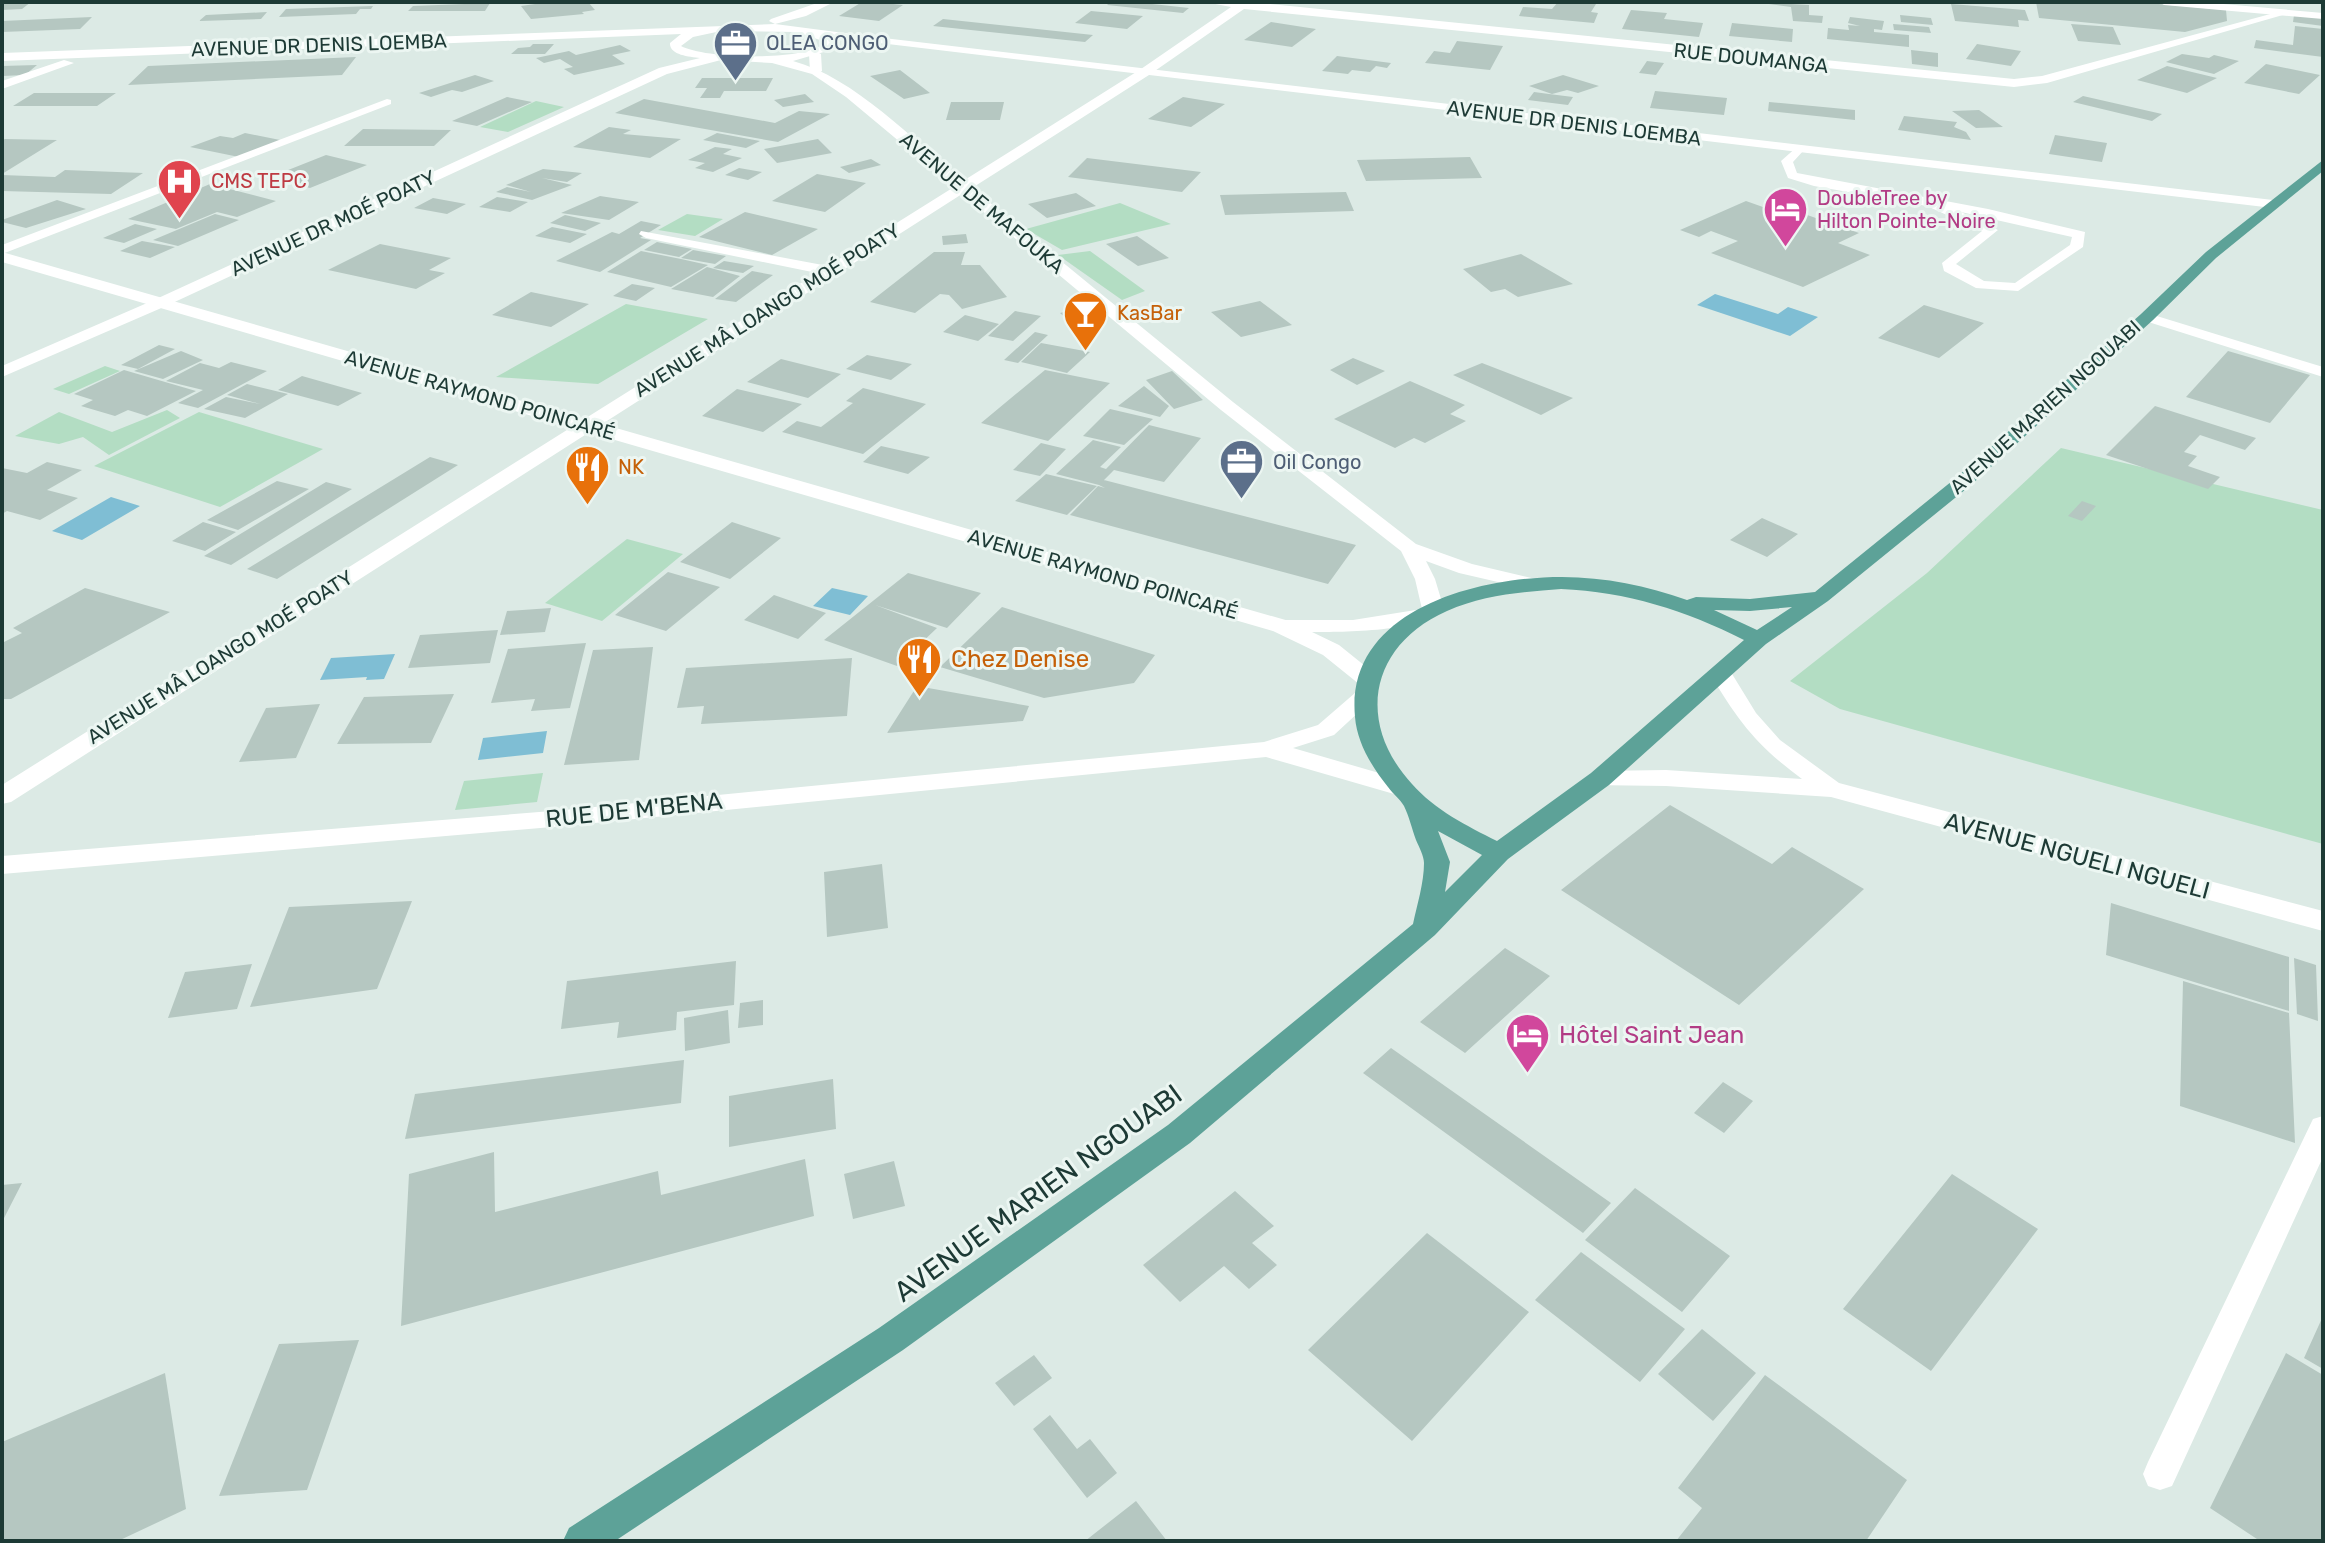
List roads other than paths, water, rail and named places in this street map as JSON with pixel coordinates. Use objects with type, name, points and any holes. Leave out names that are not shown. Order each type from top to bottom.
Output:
[{"type":"main road","name":"AVENUE MARIEN NGOUABI","points":[[582,1541],[891,1339],[1179,1134],[1426,928],[1499,853],[1600,779],[1758,639],[1821,597],[1964,481],[2147,317],[2211,255],[2323,164]]},
{"type":"main road","points":[[1499,853],[1452,829],[1408,794],[1379,758],[1366,727],[1365,688],[1387,643],[1427,612],[1479,593],[1533,584],[1581,584],[1630,591],[1678,603],[1720,619],[1758,639]]},
{"type":"main road","points":[[1678,603],[1750,605],[1821,597]]},
{"type":"main road","points":[[1408,794],[1437,862],[1426,928]]},
{"type":"street","points":[[750,28],[802,14],[829,2]]},
{"type":"street","name":"RUE DOUMANGA","points":[[1210,2],[2014,83],[2043,80],[2285,13]]},
{"type":"street","points":[[2164,2],[2323,16]]},
{"type":"street","name":"AVENUE MÂ LOANGO MOÉ POATY","points":[[2,796],[1145,72],[1244,4]]},
{"type":"street","points":[[802,14],[824,38]]},
{"type":"street","points":[[750,28],[824,38]]},
{"type":"street","name":"AVENUE DR DENIS LOEMBA","points":[[2,57],[750,28]]},
{"type":"street","points":[[676,48],[678,40],[703,30]]},
{"type":"street","name":"AVENUE DR DENIS LOEMBA","points":[[636,32],[676,48],[720,57]]},
{"type":"street","points":[[816,62],[824,38]]},
{"type":"street","name":"AVENUE DR DENIS LOEMBA","points":[[824,38],[875,40],[2273,204]]},
{"type":"street","name":"AVENUE DR MOÉ POATY","points":[[663,71],[673,61],[676,48]]},
{"type":"street","points":[[2,85],[95,54]]},
{"type":"street","name":"AVENUE DR MOÉ POATY","points":[[2,372],[160,303],[663,71],[720,57]]},
{"type":"street","name":"AVENUE DE MAFOUKA","points":[[720,57],[816,62],[850,94],[1227,406],[1409,548]]},
{"type":"street","points":[[646,234],[829,271]]},
{"type":"street","name":"AVENUE RAYMOND POINCARÉ","points":[[2,257],[1281,626]]},
{"type":"street","points":[[1409,548],[1466,569],[1533,584]]},
{"type":"street","points":[[1281,626],[1353,626],[1427,612],[1425,579],[1409,548]]},
{"type":"street","points":[[1281,626],[1331,650],[1365,688]]},
{"type":"street","points":[[1721,674],[1747,717],[1772,745],[1831,789]]},
{"type":"street","name":"RUE DE M'BENA","points":[[2,865],[564,818],[1266,749],[1326,730],[1365,688]]},
{"type":"street","name":"RUE DE M'BENA","points":[[1266,749],[1340,768],[1408,794]]},
{"type":"street","points":[[1600,779],[1666,778],[1831,789]]},
{"type":"street","name":"AVENUE NGUELI NGUELI","points":[[1831,789],[2323,921]]},
{"type":"lane","points":[[2,250],[184,178],[269,151],[387,102]]},
{"type":"lane","points":[[1798,150],[1787,161],[1792,175],[1871,195],[1988,213],[2080,235],[2076,247],[2018,287],[1981,285],[1949,268],[1949,263],[1991,230],[1933,205]]},
{"type":"lane","points":[[2147,317],[2323,372]]},
{"type":"lane","points":[[2160,1474],[2323,1127]]},
{"type":"water","points":[[1715,294],[1778,314],[1788,307],[1818,317],[1790,336],[1697,305]]},
{"type":"water","points":[[111,497],[140,506],[82,540],[52,531]]},
{"type":"water","points":[[832,588],[868,596],[850,615],[813,606]]},
{"type":"water","points":[[395,654],[384,679],[320,680],[331,658]]},
{"type":"water","points":[[547,731],[543,753],[478,760],[483,738]]},
{"type":"place","name":"OLEA CONGO","points":[[735,82]]},
{"type":"place","name":"CMS TEPC","points":[[180,220]]},
{"type":"place","name":"DoubleTree by Hilton Pointe-Noire","points":[[1786,248]]},
{"type":"place","name":"KasBar","points":[[1086,352]]},
{"type":"place","name":"Oil Congo","points":[[1242,501]]},
{"type":"place","name":"NK","points":[[587,506]]},
{"type":"place","name":"Chez Denise","points":[[920,698]]},
{"type":"place","name":"Hôtel Saint Jean","points":[[1528,1074]]}]
